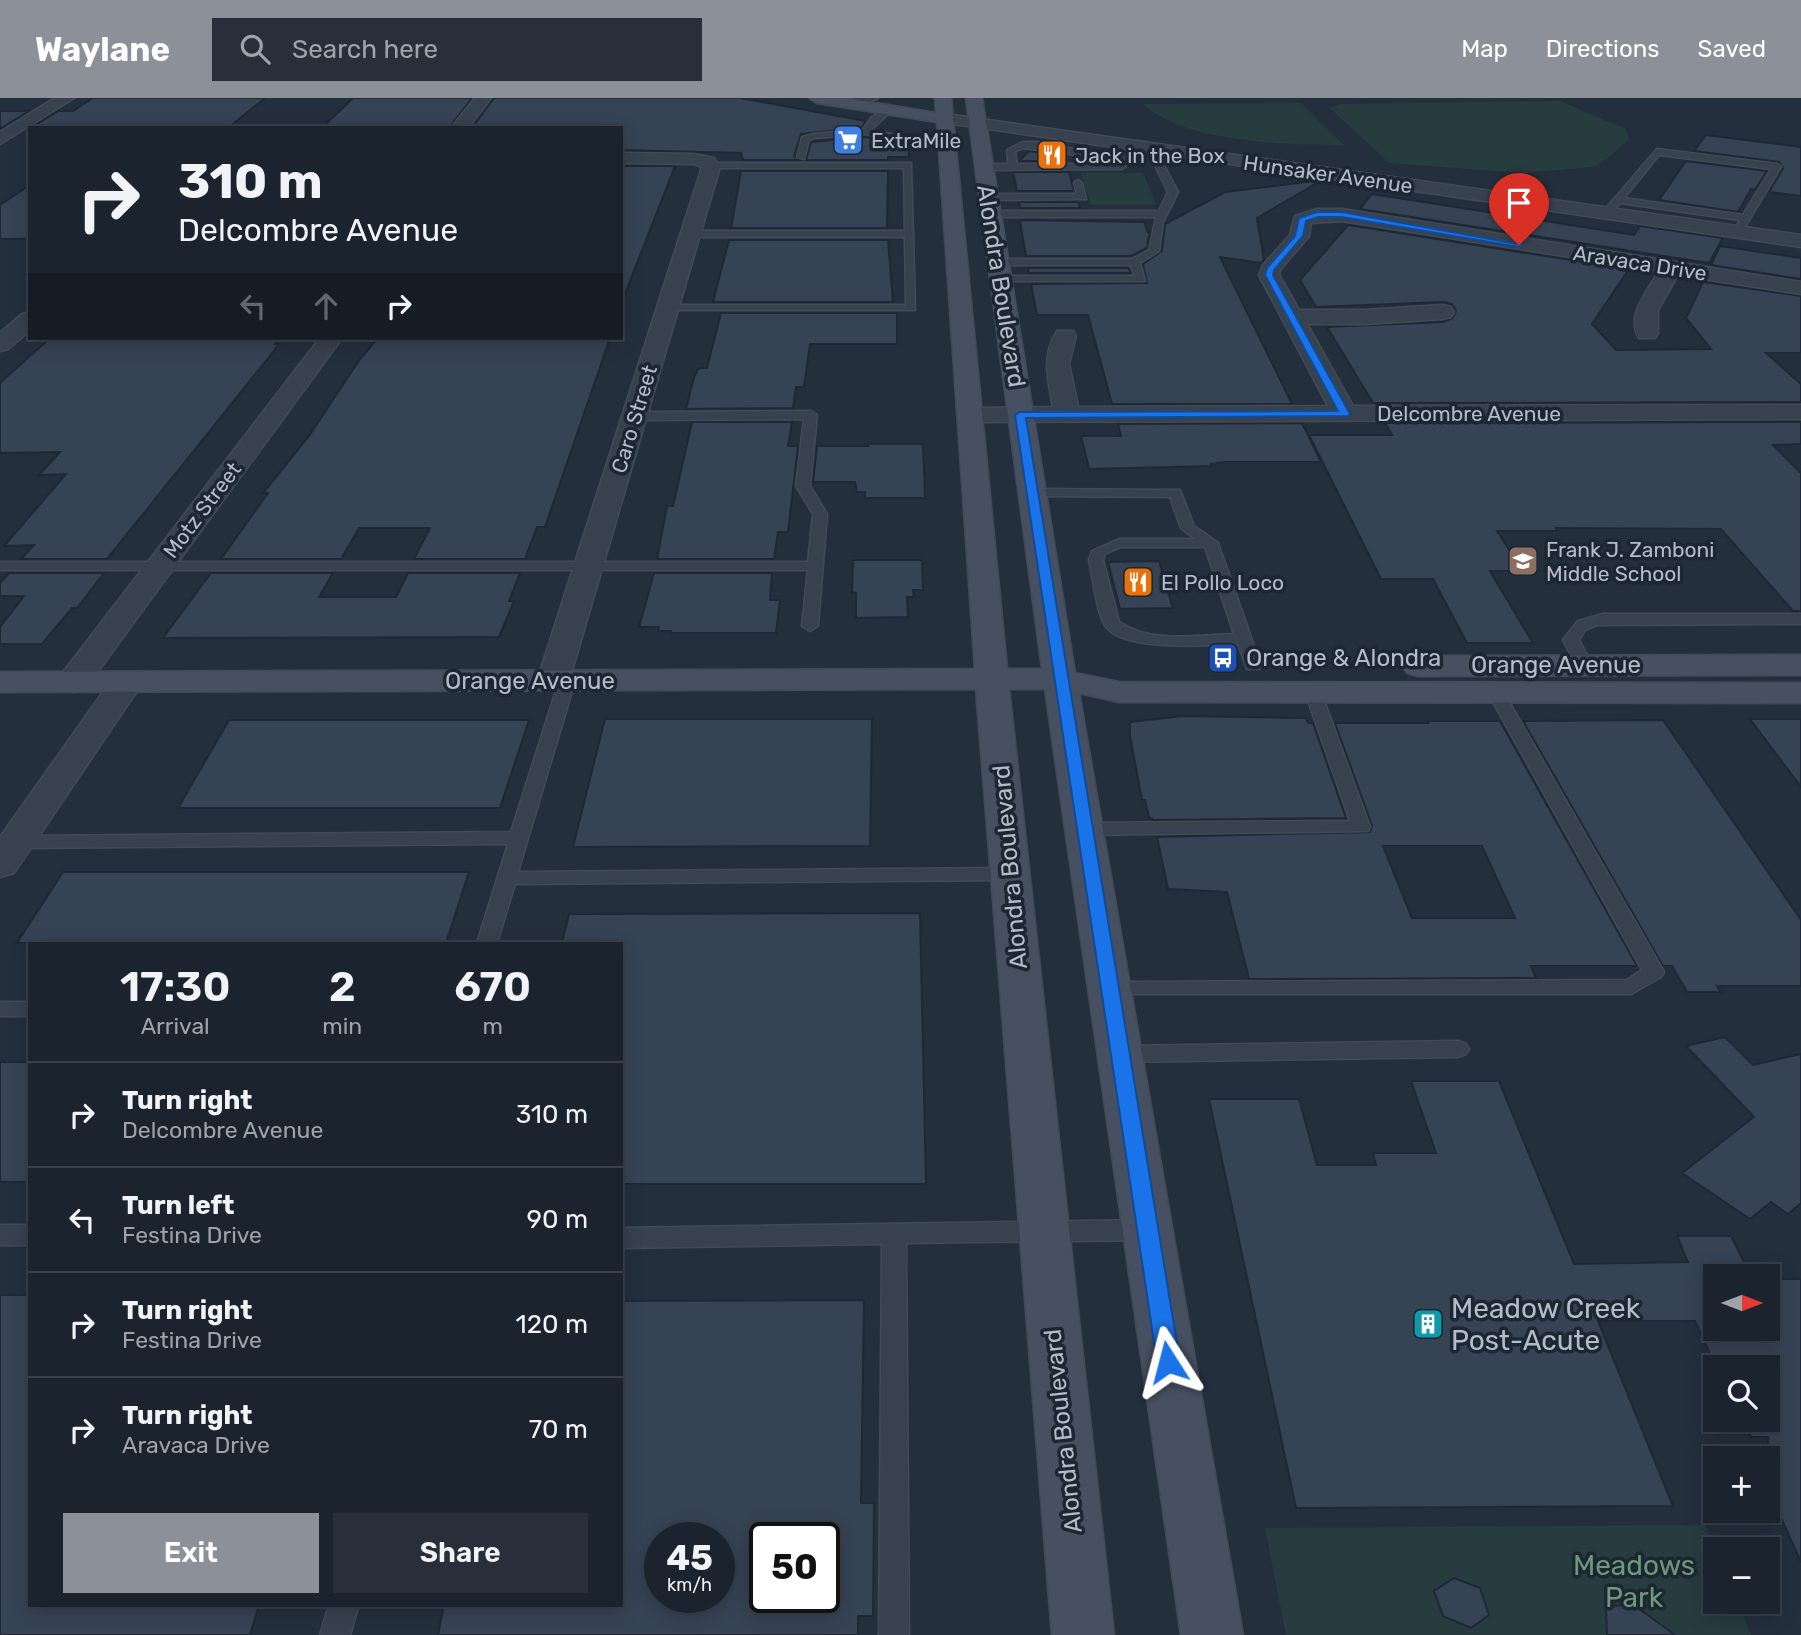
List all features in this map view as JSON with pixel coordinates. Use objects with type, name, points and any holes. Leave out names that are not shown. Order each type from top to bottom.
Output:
[{"type":"main road","name":"Hunsaker Avenue","points":[[817,98],[946,119]]},
{"type":"main road","name":"Alondra Boulevard","points":[[943,98],[992,680],[1083,1635]]},
{"type":"main road","name":"Alondra Boulevard","points":[[974,98],[1060,680],[1212,1635]]},
{"type":"main road","points":[[953,214],[989,206]]},
{"type":"main road","name":"Orange Avenue","points":[[1060,680],[1113,667],[1248,652],[1584,665],[1801,665]]},
{"type":"main road","name":"Orange Avenue","points":[[0,682],[1060,680],[1119,692],[1801,693]]},
{"type":"street","points":[[462,126],[483,98]]},
{"type":"street","points":[[852,104],[870,98]]},
{"type":"street","points":[[23,103],[62,100]]},
{"type":"street","points":[[0,139],[62,100]]},
{"type":"street","name":"Hunsaker Avenue","points":[[946,119],[1166,151],[1612,207],[1801,239]]},
{"type":"street","points":[[623,158],[708,163]]},
{"type":"street","name":"Caro Street","points":[[560,681],[589,566],[691,234],[708,163]]},
{"type":"street","name":"Aravaca Drive","points":[[1291,317],[1272,282],[1270,269],[1298,236],[1302,220],[1313,216],[1342,215],[1801,288]]},
{"type":"street","name":"Hunsaker Avenue","points":[[1746,229],[1801,248]]},
{"type":"street","points":[[1647,333],[1647,310],[1671,268]]},
{"type":"street","points":[[1345,414],[1291,317],[1366,317],[1443,312]]},
{"type":"street","points":[[0,344],[28,321]]},
{"type":"street","name":"Alondra Boulevard","points":[[1065,336],[1057,364],[1068,415]]},
{"type":"street","name":"Motz Street","points":[[73,682],[329,340]]},
{"type":"street","name":"Delcombre Avenue","points":[[970,415],[1801,412]]},
{"type":"street","points":[[8,853],[127,682]]},
{"type":"lane","points":[[866,131],[875,119],[887,110]]},
{"type":"lane","points":[[802,157],[805,139],[866,131],[947,146]]},
{"type":"lane","points":[[1013,167],[1011,150],[1033,145],[1097,156],[1081,166]]},
{"type":"lane","points":[[983,167],[1122,166],[1124,155],[1138,147]]},
{"type":"lane","points":[[999,270],[1134,262],[1154,251],[1158,222],[1173,192],[1156,159],[1166,151]]},
{"type":"lane","points":[[1612,207],[1657,152],[1777,167],[1746,229]]},
{"type":"lane","points":[[668,308],[911,308],[908,165],[708,163]]},
{"type":"lane","points":[[989,206],[1083,197],[1078,183]]},
{"type":"lane","points":[[989,206],[1162,214]]},
{"type":"lane","points":[[691,234],[909,234]]},
{"type":"lane","points":[[999,270],[1141,279],[1134,262]]},
{"type":"lane","points":[[635,416],[811,415],[803,486],[820,514],[810,626]]},
{"type":"lane","points":[[1032,493],[1175,493],[1188,528],[1211,543],[1248,652],[1138,638],[1118,630],[1112,624],[1096,560],[1099,551],[1119,543],[1211,543]]},
{"type":"lane","points":[[0,566],[816,566]]},
{"type":"lane","points":[[1584,665],[1571,640],[1575,629],[1583,623],[1603,619],[1801,619]]},
{"type":"lane","points":[[487,942],[519,838],[560,681]]},
{"type":"lane","points":[[1084,829],[1361,827],[1313,692]]},
{"type":"lane","points":[[1109,989],[1631,987],[1654,972],[1496,693]]},
{"type":"lane","points":[[8,853],[519,838]]},
{"type":"lane","points":[[507,878],[1010,874]]},
{"type":"lane","points":[[0,1009],[28,1009]]},
{"type":"lane","points":[[1120,1054],[1458,1049]]},
{"type":"lane","points":[[623,1238],[1148,1230]]},
{"type":"lane","points":[[894,1233],[894,1635]]},
{"type":"lane","points":[[0,1235],[28,1235]]},
{"type":"lane","points":[[335,1635],[343,1607]]},
{"type":"green space","points":[[1560,101],[1626,129],[1629,139],[1612,155],[1593,167],[1524,173],[1389,163],[1330,108],[1339,104]]},
{"type":"green space","points":[[1301,103],[1344,145],[1267,142],[1210,134],[1161,117],[1143,104]]},
{"type":"green space","points":[[1081,173],[1143,173],[1156,205],[1091,205]]},
{"type":"green space","name":"Meadows Park","points":[[1705,1525],[1710,1537],[1703,1537],[1703,1614],[1742,1614],[1751,1635],[1286,1635],[1265,1528]]},
{"type":"building","points":[[93,98],[265,98],[230,126],[34,126],[58,111],[73,111]]},
{"type":"building","points":[[353,98],[472,98],[451,126],[324,126]]},
{"type":"building","points":[[494,98],[740,98],[866,121],[862,127],[801,134],[794,156],[799,160],[743,160],[741,153],[623,150],[623,126],[473,126]]},
{"type":"building","points":[[0,111],[29,111],[0,129]]},
{"type":"building","points":[[1706,135],[1801,147],[1801,196],[1769,192],[1783,168],[1779,162],[1694,151]]},
{"type":"building","points":[[865,137],[909,145],[909,157],[888,157],[888,160],[806,160],[811,142]]},
{"type":"building","points":[[1029,151],[1065,156],[1066,161],[1019,161]]},
{"type":"building","points":[[1686,161],[1767,171],[1755,190],[1751,189],[1738,212],[1659,200]]},
{"type":"building","points":[[623,166],[675,166],[623,299]]},
{"type":"building","points":[[741,171],[888,171],[887,228],[731,228]]},
{"type":"building","points":[[1013,172],[1069,172],[1074,191],[1017,191]]},
{"type":"building","points":[[1322,180],[1257,218],[1264,260],[1261,263],[1220,257],[1292,404],[1112,404],[1088,315],[1037,315],[1031,284],[1147,283],[1143,264],[1162,251],[1165,224],[1225,192]]},
{"type":"building","points":[[28,186],[28,239],[0,239],[0,205]]},
{"type":"building","points":[[1372,194],[1634,235],[1640,226],[1723,238],[1709,263],[1360,209]]},
{"type":"building","points":[[1019,202],[1078,202],[1080,208],[1020,208]]},
{"type":"building","points":[[1020,222],[1144,222],[1148,232],[1150,231],[1147,248],[1131,256],[1026,256]]},
{"type":"building","points":[[1348,225],[1629,269],[1592,324],[1616,350],[1711,349],[1686,318],[1703,282],[1801,296],[1801,353],[1766,353],[1801,384],[1801,402],[1373,403],[1327,327],[1443,322],[1453,318],[1456,311],[1452,304],[1443,302],[1316,307],[1300,280]]},
{"type":"building","points":[[729,240],[888,240],[893,302],[713,302]]},
{"type":"building","points":[[1720,246],[1801,258],[1801,279],[1711,265]]},
{"type":"building","points":[[1028,268],[1128,268],[1131,273],[1029,273]]},
{"type":"building","points":[[721,313],[897,313],[897,344],[810,344],[804,387],[796,387],[793,408],[686,409],[694,377],[699,368],[707,368]]},
{"type":"building","points":[[48,340],[278,340],[275,344],[279,344],[107,559],[21,559],[34,545],[4,546],[66,474],[39,475],[60,452],[0,453],[0,383]]},
{"type":"building","points":[[376,340],[609,340],[545,527],[537,527],[525,559],[414,559],[430,528],[359,528],[341,559],[221,559],[268,493],[263,493],[309,436],[360,359]]},
{"type":"building","points":[[692,422],[792,422],[788,446],[798,446],[788,532],[778,532],[774,559],[657,559],[667,506],[673,506]]},
{"type":"building","points":[[1801,422],[1801,444],[1773,445],[1801,473],[1801,611],[1793,611],[1721,529],[1556,528],[1557,531],[1497,531],[1523,571],[1490,571],[1533,643],[1467,643],[1433,579],[1381,579],[1309,435],[1392,435],[1385,423]]},
{"type":"building","points":[[1302,423],[1321,462],[1225,462],[1211,464],[1212,466],[1089,469],[1081,436],[1121,436],[1118,424]]},
{"type":"building","points":[[923,444],[925,498],[865,498],[865,492],[857,492],[855,482],[813,482],[817,446]]},
{"type":"building","points":[[853,560],[922,560],[923,590],[913,590],[914,597],[907,597],[908,617],[856,618],[856,593],[852,592]]},
{"type":"building","name":"El Pollo Loco","points":[[1159,561],[1173,608],[1120,609],[1108,562]]},
{"type":"building","points":[[9,573],[104,573],[77,608],[72,608],[42,644],[0,644],[0,627],[24,596],[0,596],[0,583]]},
{"type":"building","points":[[211,573],[333,573],[319,597],[396,597],[408,573],[520,573],[509,601],[514,601],[499,637],[163,638]]},
{"type":"building","points":[[654,573],[772,573],[770,600],[780,600],[776,633],[671,633],[658,631],[659,627],[639,627]]},
{"type":"building","points":[[1183,716],[1306,718],[1308,723],[1313,723],[1346,818],[1154,820],[1149,817],[1145,800],[1142,800],[1130,736],[1130,722]]},
{"type":"building","points":[[605,719],[872,719],[870,846],[573,847]]},
{"type":"building","points":[[1750,719],[1801,719],[1801,787]]},
{"type":"building","points":[[229,720],[529,720],[500,808],[178,808]]},
{"type":"building","points":[[1663,720],[1801,920],[1801,986],[1717,986],[1721,992],[1687,992],[1672,966],[1663,966],[1523,721]]},
{"type":"building","points":[[1427,721],[1500,721],[1637,966],[1531,966],[1536,978],[1249,979],[1227,892],[1168,889],[1157,837],[1370,832],[1372,826],[1335,723],[1428,723]],"holes":[[[1383,846],[1482,846],[1515,918],[1412,918]]]},
{"type":"building","points":[[63,872],[469,872],[446,942],[17,943]]},
{"type":"building","points":[[920,913],[926,1184],[623,1184],[623,942],[562,942],[569,914]]},
{"type":"building","points":[[1725,1037],[1753,1065],[1801,1054],[1801,1203],[1788,1214],[1771,1202],[1750,1219],[1682,1173],[1754,1117],[1686,1046]]},
{"type":"building","points":[[0,1062],[28,1062],[28,1182],[0,1182]]},
{"type":"building","name":"Meadow Creek Post-Acute","points":[[1411,1081],[1499,1081],[1574,1264],[1688,1262],[1677,1236],[1731,1236],[1745,1264],[1703,1264],[1703,1339],[1695,1321],[1598,1321],[1673,1506],[1296,1508],[1209,1099],[1299,1099],[1317,1165],[1376,1165],[1373,1153],[1436,1153]]},
{"type":"building","name":"Meadow Creek Post-Acute","points":[[1780,1279],[1801,1279],[1801,1562],[1780,1516],[1780,1446],[1768,1446],[1768,1437],[1751,1437],[1749,1432],[1780,1432],[1780,1355],[1711,1355],[1704,1341],[1780,1341]]},
{"type":"building","points":[[0,1295],[28,1295],[28,1607],[258,1607],[250,1635],[0,1635]]},
{"type":"building","points":[[864,1300],[861,1503],[874,1503],[873,1616],[858,1616],[858,1635],[438,1635],[444,1607],[623,1607],[623,1301]]},
{"type":"building","points":[[1454,1578],[1480,1588],[1489,1615],[1471,1628],[1443,1616],[1434,1591]]},
{"type":"building","points":[[1631,1603],[1675,1635],[1607,1635],[1606,1608]]},
{"type":"place","name":"ExtraMile","points":[[848,140]]},
{"type":"place","name":"Jack in the Box","points":[[1052,155]]},
{"type":"place","name":"Frank J. Zamboni Middle School","points":[[1523,561]]},
{"type":"place","name":"El Pollo Loco","points":[[1138,582]]},
{"type":"place","name":"Orange & Alondra","points":[[1223,658]]},
{"type":"place","name":"Meadow Creek Post-Acute","points":[[1428,1324]]},
{"type":"route","points":[[1168,1362],[1020,415],[1345,414],[1269,275],[1270,269],[1298,236],[1302,220],[1317,215],[1342,215],[1519,245]]}]
